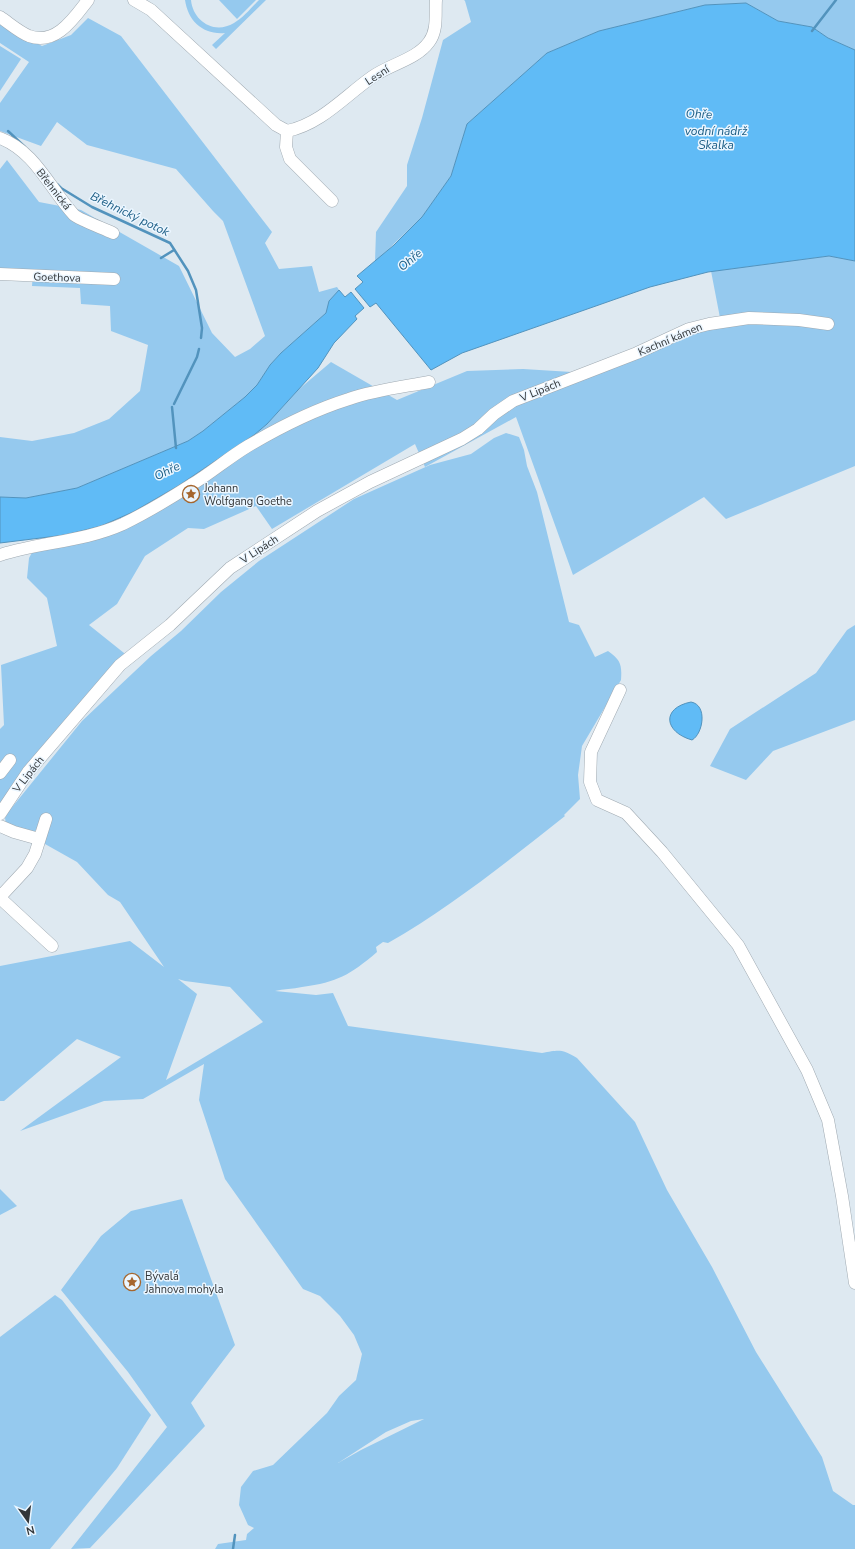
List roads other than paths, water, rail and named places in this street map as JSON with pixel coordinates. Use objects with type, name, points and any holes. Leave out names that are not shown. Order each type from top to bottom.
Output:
[{"type":"street","points":[[0,17],[28,35],[35,37],[50,36],[58,33],[68,25],[88,0]]},
{"type":"street","points":[[134,0],[150,10],[276,125],[287,131],[286,147],[290,159],[332,201]]},
{"type":"street","name":"Lesní","points":[[287,131],[306,126],[338,104],[373,76],[420,51],[430,42],[434,34],[436,0]]},
{"type":"street","name":"Břehnická","points":[[0,138],[21,150],[37,166],[75,216],[113,233]]},
{"type":"street","name":"Goethova","points":[[0,274],[114,279]]},
{"type":"street","name":"Kachní kámen","points":[[585,372],[637,353],[700,325],[749,318],[799,320],[828,324]]},
{"type":"street","name":"V Lipách","points":[[0,814],[28,772],[120,665],[170,625],[230,568],[317,511],[363,485],[462,439],[478,429],[494,414],[513,401],[585,372]]},
{"type":"street","points":[[0,555],[16,550],[82,538],[111,529],[136,517],[192,485],[245,448],[296,420],[349,399],[374,392],[429,382]]},
{"type":"street","points":[[620,690],[591,752],[590,782],[597,800],[626,813],[662,852],[738,946],[807,1070],[828,1120],[842,1196],[855,1283]]},
{"type":"street","name":"V Lipách","points":[[0,773],[10,760]]},
{"type":"street","points":[[46,819],[35,854],[27,868],[0,898],[52,946]]},
{"type":"street","points":[[0,826],[14,832],[39,839]]},
{"type":"water","name":"vodní nádrž Skalka","points":[[746,3],[778,21],[812,27],[828,38],[855,50],[855,261],[829,256],[708,272],[650,287],[462,353],[431,370],[376,303],[370,307],[355,289],[363,282],[357,276],[394,245],[422,217],[451,176],[467,124],[547,53],[599,31],[705,5]]},
{"type":"water","name":"Ohře","points":[[339,290],[345,297],[351,292],[364,308],[355,316],[357,319],[334,343],[318,368],[267,424],[254,435],[178,486],[133,512],[101,526],[65,535],[0,543],[0,497],[26,498],[77,488],[188,441],[203,431],[245,397],[257,385],[270,365],[281,353],[326,313],[329,301]]},
{"type":"water","points":[[691,702],[700,708],[702,714],[699,732],[692,740],[676,732],[671,726],[670,720],[675,709],[681,705]]},
{"type":"waterway","points":[[812,31],[836,0]]},
{"type":"waterway","name":"Břehnický potok","points":[[8,131],[25,147]]},
{"type":"waterway","name":"Břehnický potok","points":[[57,184],[92,207],[170,243],[188,271],[196,290],[202,328],[201,338]]},
{"type":"waterway","points":[[161,258],[174,250]]},
{"type":"waterway","name":"Břehnický potok","points":[[174,404],[197,357],[199,349]]},
{"type":"waterway","name":"Břehnický potok","points":[[172,407],[176,448]]},
{"type":"waterway","points":[[233,1549],[235,1535]]},
{"type":"place","name":"Johann Wolfgang Goethe","points":[[191,494]]},
{"type":"place","name":"Bývalá Jahnova mohyla","points":[[132,1282]]}]
